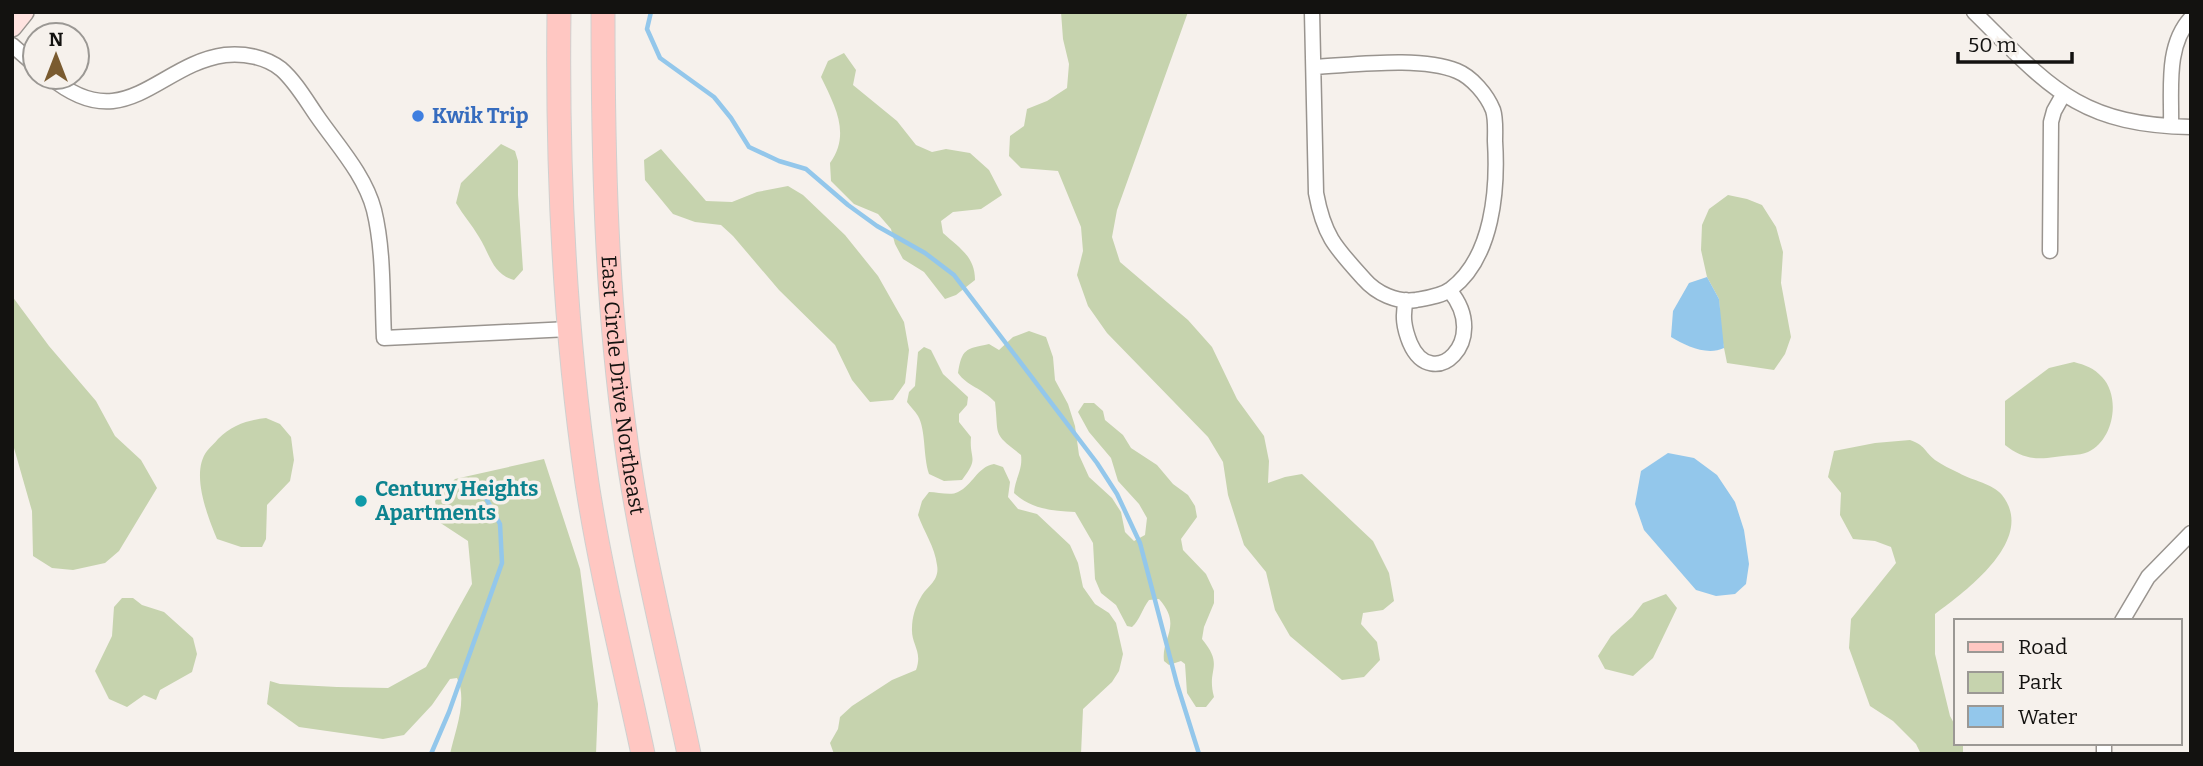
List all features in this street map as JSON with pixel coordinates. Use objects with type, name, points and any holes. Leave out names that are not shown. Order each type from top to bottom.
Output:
[{"type":"main road","points":[[12,27],[24,12]]},
{"type":"main road","points":[[559,12],[559,170],[569,329],[587,484],[643,754]]},
{"type":"main road","name":"East Circle Drive Northeast","points":[[603,12],[603,118],[608,264],[626,442],[647,558],[689,754]]},
{"type":"street","points":[[1312,12],[1316,193],[1321,221],[1334,246],[1369,284],[1387,296],[1406,300],[1428,298],[1450,291],[1466,275],[1481,247],[1493,212],[1497,170],[1493,111],[1481,90],[1459,71],[1438,67],[1405,63],[1314,67]]},
{"type":"street","points":[[1974,12],[2042,79],[2063,95],[2094,111],[2119,119],[2149,125],[2191,127]]},
{"type":"street","points":[[2171,127],[2174,53],[2179,34],[2191,18]]},
{"type":"street","points":[[72,91],[81,97],[97,101],[113,100],[159,85],[208,60],[238,55],[268,62],[280,69],[296,87],[366,188],[374,208],[379,241],[384,338],[569,329]]},
{"type":"street","points":[[2050,250],[2051,122],[2063,95]]},
{"type":"street","points":[[1406,300],[1403,312],[1405,330],[1415,353],[1427,361],[1440,364],[1450,361],[1457,354],[1464,339],[1464,319],[1458,301],[1450,291]]},
{"type":"street","points":[[2123,619],[2148,577],[2191,533]]},
{"type":"green space","points":[[1061,12],[1188,12],[1117,210],[1112,237],[1120,262],[1188,320],[1212,347],[1237,399],[1264,436],[1269,461],[1268,483],[1302,474],[1373,541],[1389,573],[1394,601],[1383,610],[1363,613],[1361,624],[1377,642],[1380,660],[1364,677],[1342,680],[1290,636],[1275,610],[1266,572],[1244,545],[1228,495],[1223,462],[1208,437],[1107,333],[1088,306],[1077,275],[1083,251],[1081,227],[1058,171],[1021,168],[1009,156],[1010,136],[1024,126],[1027,109],[1047,101],[1067,88],[1069,64],[1063,39]]},
{"type":"green space","points":[[844,53],[856,70],[853,85],[897,121],[916,145],[932,152],[946,149],[970,153],[989,170],[1002,195],[981,209],[953,212],[941,221],[943,233],[965,253],[974,272],[975,280],[956,295],[945,299],[924,272],[903,259],[891,229],[878,214],[854,204],[831,181],[830,163],[839,141],[839,120],[821,77],[828,61]]},
{"type":"green space","points":[[501,144],[515,151],[518,161],[523,270],[514,280],[501,273],[492,263],[483,243],[456,203],[461,183]]},
{"type":"green space","points":[[661,149],[706,201],[732,202],[757,192],[788,186],[803,195],[845,235],[878,276],[904,322],[909,350],[905,383],[893,400],[870,402],[852,380],[835,345],[779,290],[721,225],[695,222],[673,214],[645,180],[644,160]]},
{"type":"green space","points":[[1728,195],[1762,205],[1776,227],[1783,252],[1781,283],[1791,337],[1785,354],[1774,370],[1727,363],[1721,333],[1719,299],[1707,277],[1701,250],[1702,225],[1709,209]]},
{"type":"green space","points":[[12,296],[49,346],[96,401],[115,436],[141,460],[157,488],[119,551],[105,563],[73,570],[52,568],[33,556],[32,511],[12,441]]},
{"type":"green space","points":[[1029,331],[1046,337],[1053,357],[1055,380],[1068,404],[1075,426],[1079,455],[1089,477],[1112,498],[1121,512],[1125,532],[1134,541],[1145,535],[1147,518],[1139,504],[1118,481],[1111,458],[1089,432],[1078,412],[1084,403],[1094,403],[1103,411],[1105,420],[1123,435],[1131,448],[1157,465],[1173,484],[1188,495],[1195,506],[1197,517],[1181,539],[1183,550],[1206,574],[1214,591],[1214,603],[1202,639],[1214,662],[1214,697],[1206,707],[1196,707],[1187,693],[1185,664],[1181,661],[1169,665],[1164,661],[1170,624],[1166,608],[1159,599],[1149,600],[1135,624],[1132,627],[1127,626],[1116,605],[1101,593],[1095,579],[1093,543],[1075,512],[1035,506],[1014,493],[1021,455],[1001,438],[997,429],[995,402],[958,373],[966,351],[989,344],[999,350],[1013,337]]},
{"type":"green space","points":[[924,347],[931,350],[943,374],[968,397],[967,405],[959,414],[959,422],[971,437],[972,462],[962,480],[944,481],[929,474],[921,422],[907,402],[909,392],[915,386],[918,352]]},
{"type":"green space","points":[[2074,362],[2096,371],[2108,385],[2113,406],[2112,418],[2104,438],[2088,452],[2047,458],[2022,455],[2005,445],[2005,401],[2049,368]]},
{"type":"green space","points":[[266,418],[280,424],[291,437],[294,460],[290,481],[267,505],[266,539],[262,547],[241,547],[217,539],[202,495],[202,460],[208,449],[229,430]]},
{"type":"green space","points":[[1910,440],[1915,442],[1941,464],[1998,491],[2010,512],[2011,529],[1993,562],[1979,578],[1935,614],[1935,654],[1954,723],[1954,745],[1963,745],[1963,754],[1921,754],[1916,744],[1893,721],[1870,706],[1849,648],[1851,619],[1896,563],[1891,547],[1875,541],[1853,539],[1840,515],[1841,493],[1828,477],[1834,451]]},
{"type":"green space","points":[[544,459],[580,569],[598,704],[596,754],[450,754],[461,706],[457,678],[450,679],[432,705],[404,735],[383,739],[299,727],[267,704],[270,681],[280,684],[388,688],[426,667],[472,584],[468,541],[439,522],[435,501],[455,479]]},
{"type":"green space","points":[[994,464],[1003,467],[1010,482],[1008,497],[1018,509],[1037,514],[1070,545],[1078,563],[1083,587],[1095,604],[1109,613],[1116,623],[1123,654],[1119,671],[1112,682],[1083,709],[1081,754],[834,754],[830,743],[838,729],[840,717],[892,680],[916,670],[918,653],[912,634],[913,616],[919,601],[937,575],[936,558],[918,515],[922,501],[929,492],[958,492],[983,469]]},
{"type":"green space","points":[[1666,594],[1677,608],[1653,658],[1633,676],[1605,669],[1598,656],[1611,636],[1643,603]]},
{"type":"green space","points":[[122,598],[133,598],[142,605],[164,612],[193,638],[197,654],[192,672],[160,690],[156,700],[144,695],[127,707],[109,699],[95,671],[112,636],[114,607]]},
{"type":"water","points":[[1707,277],[1719,299],[1724,348],[1711,351],[1690,347],[1671,337],[1673,311],[1689,283]]},
{"type":"water","points":[[1668,453],[1694,458],[1717,475],[1735,502],[1744,530],[1749,564],[1746,584],[1735,594],[1716,596],[1696,590],[1644,530],[1635,504],[1641,471]]},
{"type":"waterway","points":[[651,12],[647,29],[660,58],[714,97],[749,147],[779,161],[806,169],[877,226],[925,253],[954,275],[1097,463],[1117,494],[1140,543],[1177,684],[1199,754]]},
{"type":"waterway","points":[[431,754],[449,712],[502,563],[500,524],[481,489]]},
{"type":"place","name":"Kwik Trip","points":[[418,116]]},
{"type":"place","name":"Century Heights Apartments","points":[[361,501]]}]
